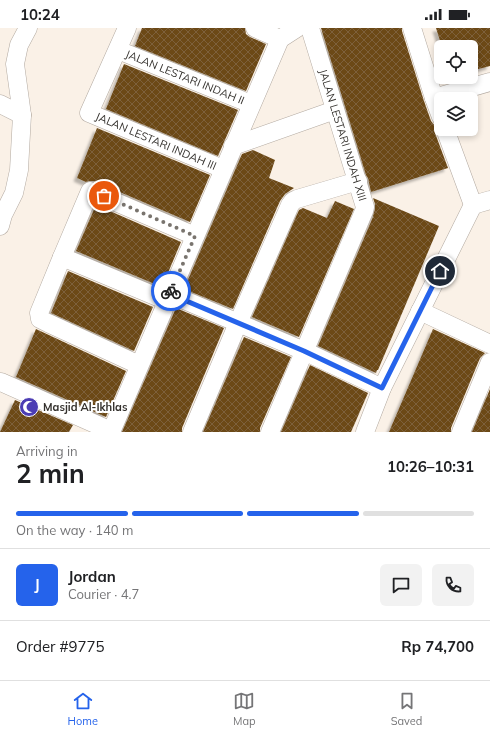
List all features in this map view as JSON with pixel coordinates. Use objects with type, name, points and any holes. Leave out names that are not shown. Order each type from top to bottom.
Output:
[{"type":"street","points":[[1,218],[14,193],[19,170],[22,115],[15,64],[19,45],[28,28]]},
{"type":"street","points":[[118,50],[127,28]]},
{"type":"street","points":[[255,28],[280,39]]},
{"type":"street","points":[[2,382],[111,431],[280,39],[297,28]]},
{"type":"street","name":"JALAN LESTARI INDAH XIII","points":[[270,432],[364,211],[365,204],[310,28]]},
{"type":"street","points":[[412,28],[434,98]]},
{"type":"street","name":"JALAN LESTARI INDAH II","points":[[118,50],[251,104]]},
{"type":"street","name":"JALAN LESTARI INDAH III","points":[[118,50],[89,113],[223,169]]},
{"type":"street","points":[[455,92],[490,82]]},
{"type":"street","points":[[0,104],[22,115]]},
{"type":"street","points":[[233,146],[335,110]]},
{"type":"street","points":[[365,432],[382,388],[472,205],[447,136]]},
{"type":"street","points":[[192,432],[238,323],[293,201],[358,181]]},
{"type":"street","points":[[139,365],[40,319],[39,313],[90,191],[195,236]]},
{"type":"street","points":[[472,205],[490,200]]},
{"type":"street","points":[[62,257],[238,323],[304,351],[382,388]]},
{"type":"street","points":[[420,311],[490,344]]},
{"type":"street","points":[[461,432],[490,362]]},
{"type":"building","points":[[142,28],[245,28],[246,34],[266,44],[246,91],[135,46]]},
{"type":"building","points":[[321,28],[402,28],[424,101],[431,121],[434,125],[434,136],[436,136],[448,168],[371,192]]},
{"type":"building","points":[[436,28],[490,28],[490,66],[478,69],[478,40],[440,40]]},
{"type":"building","points":[[124,64],[238,110],[218,156],[106,109]]},
{"type":"building","points":[[97,128],[210,175],[190,222],[94,181],[86,182],[77,178]]},
{"type":"building","points":[[253,150],[275,160],[269,178],[294,188],[285,194],[280,201],[233,309],[184,289],[242,154]]},
{"type":"building","points":[[373,198],[439,226],[376,373],[318,346],[373,217],[374,218],[375,204]]},
{"type":"building","points":[[335,201],[354,209],[299,337],[252,317],[299,210],[303,208],[327,218]]},
{"type":"building","points":[[96,205],[181,242],[162,287],[76,251]]},
{"type":"building","points":[[68,271],[153,307],[134,351],[51,313]]},
{"type":"building","points":[[176,308],[224,328],[182,428],[182,432],[122,432]]},
{"type":"building","points":[[36,329],[126,371],[106,417],[16,377]]},
{"type":"building","points":[[433,329],[485,353],[480,358],[451,428],[451,432],[389,432]]},
{"type":"building","points":[[244,337],[291,357],[260,428],[260,432],[203,432]]},
{"type":"building","points":[[310,365],[368,393],[351,432],[281,432]]},
{"type":"building","points":[[490,389],[490,432],[472,432]]},
{"type":"building","name":"Masjid Al-Ikhlas","points":[[15,400],[73,425],[69,432],[0,432]]},
{"type":"way so far","points":[[104,196],[195,236],[171,291]]},
{"type":"place","name":"Masjid Al-Ikhlas","points":[[29,407]]},
{"type":"route","points":[[171,291],[170,294],[304,351],[382,388],[440,271]]}]
